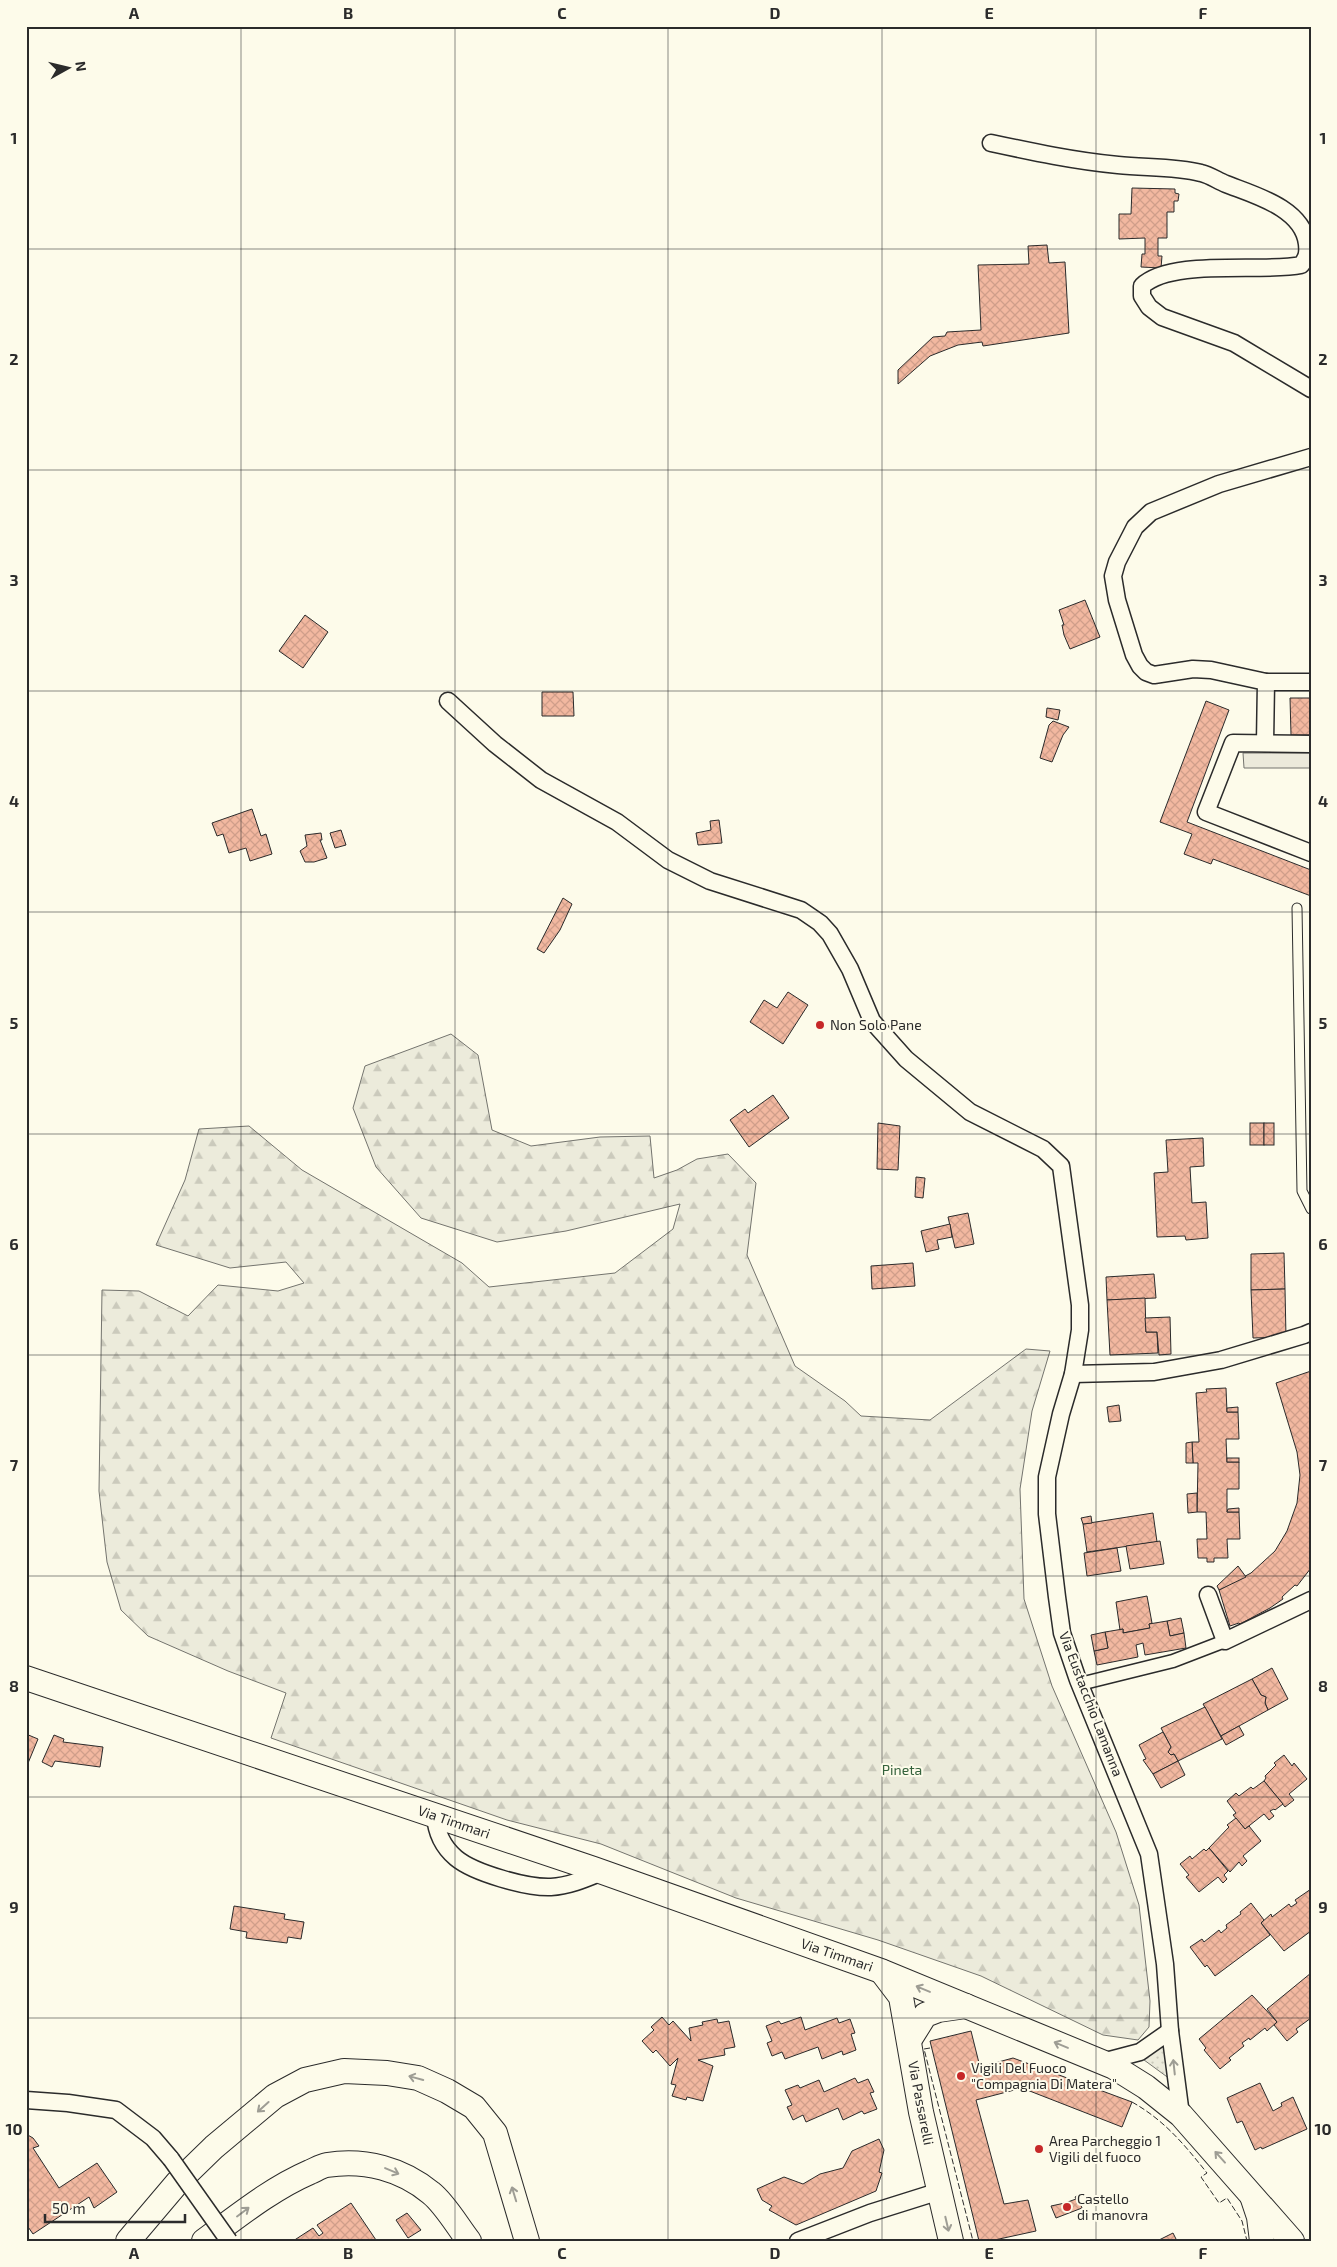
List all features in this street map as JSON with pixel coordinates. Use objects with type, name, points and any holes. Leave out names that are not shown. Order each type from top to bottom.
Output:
[{"type":"main road","name":"Via Timmari","points":[[26,1678],[602,1872],[881,1971],[1114,2067],[1146,2086],[1181,2115],[1251,2194]]},
{"type":"main road","name":"Via Passarelli","points":[[881,1971],[901,1997],[910,2039],[921,2112],[951,2241]]},
{"type":"main road","points":[[910,2039],[925,2015],[938,2010],[966,2006]]},
{"type":"main road","points":[[128,2241],[178,2182],[214,2147],[275,2096],[305,2080],[344,2072],[388,2072],[418,2078],[447,2090],[474,2107],[495,2133],[527,2241]]},
{"type":"main road","points":[[204,2241],[256,2202],[298,2177],[326,2165],[352,2164],[379,2165],[406,2176],[432,2194],[469,2241]]},
{"type":"main road","points":[[1251,2194],[1259,2217],[1262,2241]]},
{"type":"main road","points":[[1251,2194],[1292,2241]]},
{"type":"street","points":[[991,143],[1048,155],[1118,165],[1202,173],[1282,210],[1301,226],[1305,234],[1307,254],[1306,260],[1301,265],[1280,268],[1198,269],[1168,274],[1146,282],[1142,286],[1142,296],[1149,307],[1162,317],[1234,343],[1311,389]]},
{"type":"street","points":[[1311,457],[1219,484],[1151,512],[1135,527],[1117,562],[1114,576],[1117,600],[1134,655],[1146,672],[1154,674],[1193,669],[1212,670],[1266,682],[1311,682]]},
{"type":"street","points":[[1265,743],[1266,682]]},
{"type":"street","name":"Via Eustacchio Lamanna","points":[[448,701],[495,744],[541,780],[617,822],[668,860],[710,881],[802,910],[812,916],[830,934],[850,970],[872,1021],[906,1059],[970,1112],[1044,1149],[1061,1166],[1080,1305],[1080,1330],[1072,1374],[1061,1414],[1048,1477],[1047,1514],[1062,1633],[1080,1684],[1149,1854],[1164,1964],[1170,2031],[1181,2115]]},
{"type":"street","points":[[1311,744],[1233,743],[1206,812],[1311,853]]},
{"type":"street","points":[[1072,1374],[1154,1372],[1220,1360],[1304,1336],[1311,1332]]},
{"type":"street","points":[[1208,1596],[1226,1641]]},
{"type":"street","points":[[1080,1684],[1173,1661],[1226,1641],[1311,1600]]},
{"type":"street","points":[[435,1815],[435,1825],[442,1842],[457,1859],[482,1871],[526,1886],[551,1887],[575,1883],[602,1872]]},
{"type":"street","points":[[1102,2062],[1140,2052],[1170,2031]]},
{"type":"street","points":[[26,2100],[68,2102],[116,2110],[153,2138],[171,2159],[229,2241]]},
{"type":"street","points":[[798,2241],[870,2213],[940,2191]]},
{"type":"lane","points":[[1297,908],[1302,1191],[1311,1210]]},
{"type":"green space","name":"Pineta","points":[[451,1034],[478,1055],[492,1130],[531,1146],[600,1137],[650,1136],[654,1178],[677,1170],[697,1159],[728,1154],[756,1183],[747,1255],[795,1366],[845,1401],[861,1416],[930,1420],[1026,1349],[1050,1351],[1032,1411],[1020,1489],[1024,1599],[1052,1686],[1116,1832],[1139,1905],[1150,2001],[1149,2027],[1138,2040],[1103,2035],[981,1976],[878,1940],[736,1898],[601,1844],[507,1820],[271,1738],[286,1693],[228,1671],[148,1636],[121,1610],[107,1562],[99,1491],[102,1290],[139,1291],[188,1316],[218,1285],[278,1291],[304,1283],[286,1262],[230,1268],[156,1245],[185,1180],[199,1129],[249,1126],[302,1170],[462,1263],[489,1287],[615,1273],[673,1229],[680,1204],[566,1231],[497,1242],[421,1218],[376,1167],[353,1108],[365,1066]]},
{"type":"green space","points":[[1163,2046],[1165,2047],[1170,2079],[1140,2057]]},
{"type":"shaded area","points":[[1243,753],[1311,753],[1311,768],[1244,768]]},
{"type":"building","points":[[1132,188],[1175,189],[1175,193],[1179,194],[1178,201],[1174,201],[1174,212],[1167,212],[1167,238],[1158,238],[1158,256],[1162,256],[1161,268],[1141,267],[1142,254],[1145,254],[1145,238],[1119,239],[1119,214],[1131,214]]},
{"type":"building","points":[[1047,245],[1049,263],[1065,262],[1069,333],[983,346],[982,342],[958,345],[930,356],[898,384],[898,370],[933,337],[945,336],[947,332],[981,330],[978,265],[1029,264],[1028,246]]},
{"type":"building","points":[[1085,600],[1100,637],[1070,649],[1064,635],[1062,625],[1064,625],[1059,610]]},
{"type":"building","points":[[305,615],[328,632],[303,668],[279,651]]},
{"type":"building","points":[[542,692],[573,692],[574,716],[542,716]]},
{"type":"building","points":[[1290,698],[1311,698],[1311,735],[1291,735]]},
{"type":"building","points":[[1206,701],[1229,710],[1187,822],[1311,870],[1311,896],[1213,859],[1211,864],[1184,854],[1192,834],[1160,822]]},
{"type":"building","points":[[1047,708],[1060,710],[1058,720],[1046,717]]},
{"type":"building","points":[[1053,721],[1069,727],[1063,735],[1052,762],[1040,758],[1049,725]]},
{"type":"building","points":[[252,809],[261,836],[266,834],[272,854],[250,861],[246,848],[229,853],[223,834],[217,836],[212,823]]},
{"type":"building","points":[[719,820],[722,843],[698,845],[696,833],[711,830],[710,821]]},
{"type":"building","points":[[341,830],[346,845],[335,848],[330,833]]},
{"type":"building","points":[[321,833],[322,840],[320,840],[327,858],[314,862],[305,862],[300,851],[307,846],[305,835]]},
{"type":"building","points":[[563,898],[572,904],[560,930],[544,953],[537,949]]},
{"type":"building","points":[[788,992],[808,1005],[783,1044],[750,1022],[764,1000],[777,1008]]},
{"type":"building","points":[[773,1095],[789,1118],[749,1147],[730,1120],[745,1109],[748,1113]]},
{"type":"building","points":[[878,1123],[900,1126],[898,1170],[877,1169]]},
{"type":"building","points":[[1250,1123],[1264,1123],[1264,1145],[1250,1145]]},
{"type":"building","points":[[1264,1123],[1274,1123],[1274,1145],[1264,1145]]},
{"type":"building","points":[[1203,1138],[1204,1166],[1190,1167],[1192,1203],[1206,1202],[1208,1238],[1186,1240],[1185,1236],[1157,1237],[1154,1173],[1168,1172],[1166,1140]]},
{"type":"building","points":[[916,1177],[925,1178],[923,1198],[915,1197]]},
{"type":"building","points":[[968,1213],[974,1244],[955,1248],[948,1217]]},
{"type":"building","points":[[950,1224],[952,1237],[937,1240],[939,1249],[926,1252],[921,1231]]},
{"type":"building","points":[[1284,1253],[1285,1289],[1251,1290],[1251,1254]]},
{"type":"building","points":[[913,1263],[915,1286],[872,1289],[871,1266]]},
{"type":"building","points":[[1154,1274],[1156,1298],[1107,1300],[1106,1277]]},
{"type":"building","points":[[1285,1289],[1286,1337],[1253,1338],[1251,1290]]},
{"type":"building","points":[[1145,1298],[1146,1332],[1157,1332],[1158,1353],[1110,1355],[1107,1300]]},
{"type":"building","points":[[1170,1317],[1171,1354],[1159,1355],[1157,1332],[1146,1332],[1145,1318]]},
{"type":"building","points":[[1311,1371],[1311,1568],[1297,1586],[1295,1585],[1282,1597],[1283,1599],[1240,1624],[1230,1626],[1219,1590],[1251,1573],[1275,1551],[1287,1531],[1297,1503],[1300,1475],[1297,1452],[1276,1383]]},
{"type":"building","points":[[1226,1388],[1227,1412],[1238,1412],[1239,1439],[1226,1439],[1227,1462],[1239,1462],[1239,1489],[1227,1489],[1227,1512],[1239,1512],[1240,1539],[1227,1539],[1228,1558],[1214,1558],[1214,1562],[1207,1562],[1207,1558],[1198,1558],[1197,1539],[1207,1539],[1206,1512],[1197,1512],[1198,1463],[1193,1463],[1192,1442],[1199,1442],[1196,1393],[1207,1392],[1206,1389]]},
{"type":"building","points":[[1119,1405],[1121,1421],[1109,1422],[1107,1407]]},
{"type":"building","points":[[1238,1407],[1238,1412],[1227,1412],[1227,1408]]},
{"type":"building","points":[[1192,1442],[1193,1463],[1186,1463],[1186,1443]]},
{"type":"building","points":[[1227,1458],[1239,1458],[1239,1462],[1227,1462]]},
{"type":"building","points":[[1197,1493],[1197,1512],[1188,1513],[1187,1494]]},
{"type":"building","points":[[1239,1508],[1239,1512],[1227,1512],[1228,1509]]},
{"type":"building","points":[[1153,1513],[1157,1542],[1087,1552],[1083,1524]]},
{"type":"building","points":[[1091,1516],[1092,1523],[1083,1524],[1081,1518]]},
{"type":"building","points":[[1160,1541],[1164,1564],[1130,1569],[1126,1546]]},
{"type":"building","points":[[1117,1548],[1121,1571],[1087,1576],[1084,1553]]},
{"type":"building","points":[[1238,1566],[1246,1577],[1219,1590],[1217,1586]]},
{"type":"building","points":[[1147,1596],[1152,1623],[1149,1624],[1150,1628],[1123,1633],[1123,1629],[1120,1630],[1116,1602]]},
{"type":"building","points":[[1181,1618],[1184,1633],[1170,1636],[1167,1621]]},
{"type":"building","points":[[1167,1621],[1170,1636],[1184,1633],[1186,1648],[1145,1655],[1143,1643],[1136,1645],[1138,1657],[1097,1665],[1094,1651],[1108,1648],[1105,1632],[1123,1629],[1123,1633],[1150,1628],[1149,1624]]},
{"type":"building","points":[[1105,1632],[1108,1648],[1094,1651],[1091,1635]]},
{"type":"building","points":[[1272,1668],[1288,1699],[1268,1710],[1265,1703],[1266,1697],[1261,1695],[1252,1679]]},
{"type":"building","points":[[1252,1679],[1261,1695],[1266,1697],[1265,1703],[1268,1710],[1221,1736],[1203,1704]]},
{"type":"building","points":[[1205,1707],[1222,1739],[1178,1761],[1174,1754],[1171,1755],[1168,1752],[1171,1747],[1161,1728]]},
{"type":"building","points":[[1239,1726],[1244,1735],[1226,1745],[1221,1736]]},
{"type":"building","points":[[1163,1732],[1171,1747],[1168,1752],[1171,1755],[1174,1754],[1178,1761],[1153,1774],[1143,1760],[1146,1759],[1139,1745]]},
{"type":"building","points":[[26,1734],[38,1739],[26,1768]]},
{"type":"building","points":[[54,1735],[64,1739],[63,1742],[103,1747],[100,1767],[55,1761],[52,1767],[42,1762]]},
{"type":"building","points":[[1284,1755],[1292,1766],[1294,1763],[1307,1779],[1289,1794],[1294,1800],[1285,1807],[1264,1781],[1265,1776],[1276,1765],[1274,1763]]},
{"type":"building","points":[[1178,1761],[1185,1775],[1161,1788],[1153,1774]]},
{"type":"building","points":[[1264,1781],[1283,1804],[1270,1811],[1274,1816],[1269,1820],[1264,1814],[1245,1829],[1233,1815],[1236,1813],[1227,1801],[1236,1793],[1239,1796],[1251,1787],[1253,1789]]},
{"type":"building","points":[[1236,1818],[1245,1829],[1249,1826],[1261,1841],[1243,1856],[1247,1861],[1242,1866],[1239,1862],[1230,1872],[1209,1848],[1229,1827],[1227,1825]]},
{"type":"building","points":[[1209,1848],[1228,1871],[1224,1875],[1227,1879],[1223,1883],[1218,1877],[1199,1892],[1186,1877],[1189,1875],[1180,1864],[1190,1856],[1192,1859],[1204,1849],[1206,1851]]},
{"type":"building","points":[[1311,1889],[1311,1931],[1284,1951],[1261,1923],[1271,1914],[1272,1917],[1289,1904],[1291,1907],[1297,1903],[1295,1900]]},
{"type":"building","points":[[1251,1903],[1264,1920],[1261,1923],[1270,1935],[1215,1976],[1207,1965],[1205,1967],[1190,1947],[1202,1939],[1204,1942],[1219,1930],[1221,1933],[1227,1928],[1226,1925],[1241,1914],[1240,1912]]},
{"type":"building","points":[[234,1906],[285,1914],[284,1919],[304,1922],[301,1939],[288,1937],[287,1943],[246,1938],[247,1932],[230,1929]]},
{"type":"building","points":[[1311,1973],[1311,2018],[1296,2029],[1298,2032],[1287,2041],[1274,2025],[1277,2022],[1267,2009]]},
{"type":"building","points":[[1252,1995],[1277,2022],[1267,2031],[1265,2028],[1250,2040],[1249,2038],[1242,2043],[1244,2046],[1229,2058],[1231,2060],[1220,2069],[1204,2050],[1206,2048],[1199,2039]]},
{"type":"building","points":[[662,2017],[669,2025],[673,2021],[691,2041],[689,2028],[703,2025],[702,2022],[717,2019],[718,2023],[729,2021],[735,2047],[724,2049],[725,2055],[698,2060],[713,2066],[703,2101],[687,2097],[686,2100],[672,2096],[676,2085],[671,2084],[678,2058],[670,2066],[656,2050],[653,2053],[642,2041],[654,2030],[651,2027]]},
{"type":"building","points":[[801,2017],[805,2030],[837,2018],[839,2023],[850,2019],[855,2033],[851,2034],[856,2050],[843,2055],[842,2051],[822,2059],[818,2047],[785,2059],[782,2052],[772,2056],[767,2043],[772,2041],[766,2026],[779,2021],[781,2024]]},
{"type":"building","points":[[971,2031],[980,2067],[1013,2058],[1132,2102],[1122,2127],[1022,2088],[976,2100],[1004,2204],[1028,2200],[1036,2231],[990,2241],[979,2241],[930,2041]]},
{"type":"building","points":[[855,2078],[858,2083],[868,2079],[874,2092],[870,2093],[877,2109],[864,2114],[862,2111],[843,2120],[838,2108],[806,2122],[803,2115],[793,2120],[787,2107],[792,2105],[785,2090],[798,2085],[800,2088],[819,2080],[824,2092]]},
{"type":"building","points":[[1260,2083],[1273,2111],[1282,2106],[1281,2103],[1293,2097],[1307,2129],[1262,2149],[1261,2147],[1255,2150],[1242,2121],[1237,2123],[1227,2098]]},
{"type":"building","points":[[26,2134],[33,2138],[39,2146],[33,2148],[59,2188],[97,2163],[117,2192],[94,2208],[89,2197],[33,2234],[26,2224]]},
{"type":"building","points":[[879,2139],[884,2150],[879,2172],[882,2173],[876,2191],[796,2225],[769,2210],[772,2206],[762,2200],[757,2189],[784,2177],[803,2184],[820,2174],[843,2168],[852,2151]]},
{"type":"building","name":"Castello di manovra","points":[[1077,2196],[1082,2208],[1056,2218],[1051,2206],[1076,2199],[1075,2197]]},
{"type":"building","points":[[351,2203],[376,2240],[293,2241],[313,2228],[319,2236],[323,2233],[317,2225]]},
{"type":"building","points":[[407,2213],[421,2230],[408,2238],[396,2220]]},
{"type":"building","points":[[1173,2233],[1177,2241],[1157,2241]]},
{"type":"fence","points":[[930,2048],[924,2049],[973,2241]]},
{"type":"fence","points":[[1132,2102],[1164,2125],[1198,2162],[1207,2173],[1201,2177],[1219,2203],[1227,2198],[1242,2221],[1247,2241]]},
{"type":"place","name":"Non Solo Pane","points":[[820,1025]]},
{"type":"place","name":"Vigili Del Fuoco \"Compagnia Di Matera\"","points":[[961,2076]]},
{"type":"place","name":"Area Parcheggio 1 Vigili del fuoco","points":[[1039,2149]]},
{"type":"place","name":"Castello di manovra","points":[[1067,2207]]}]
